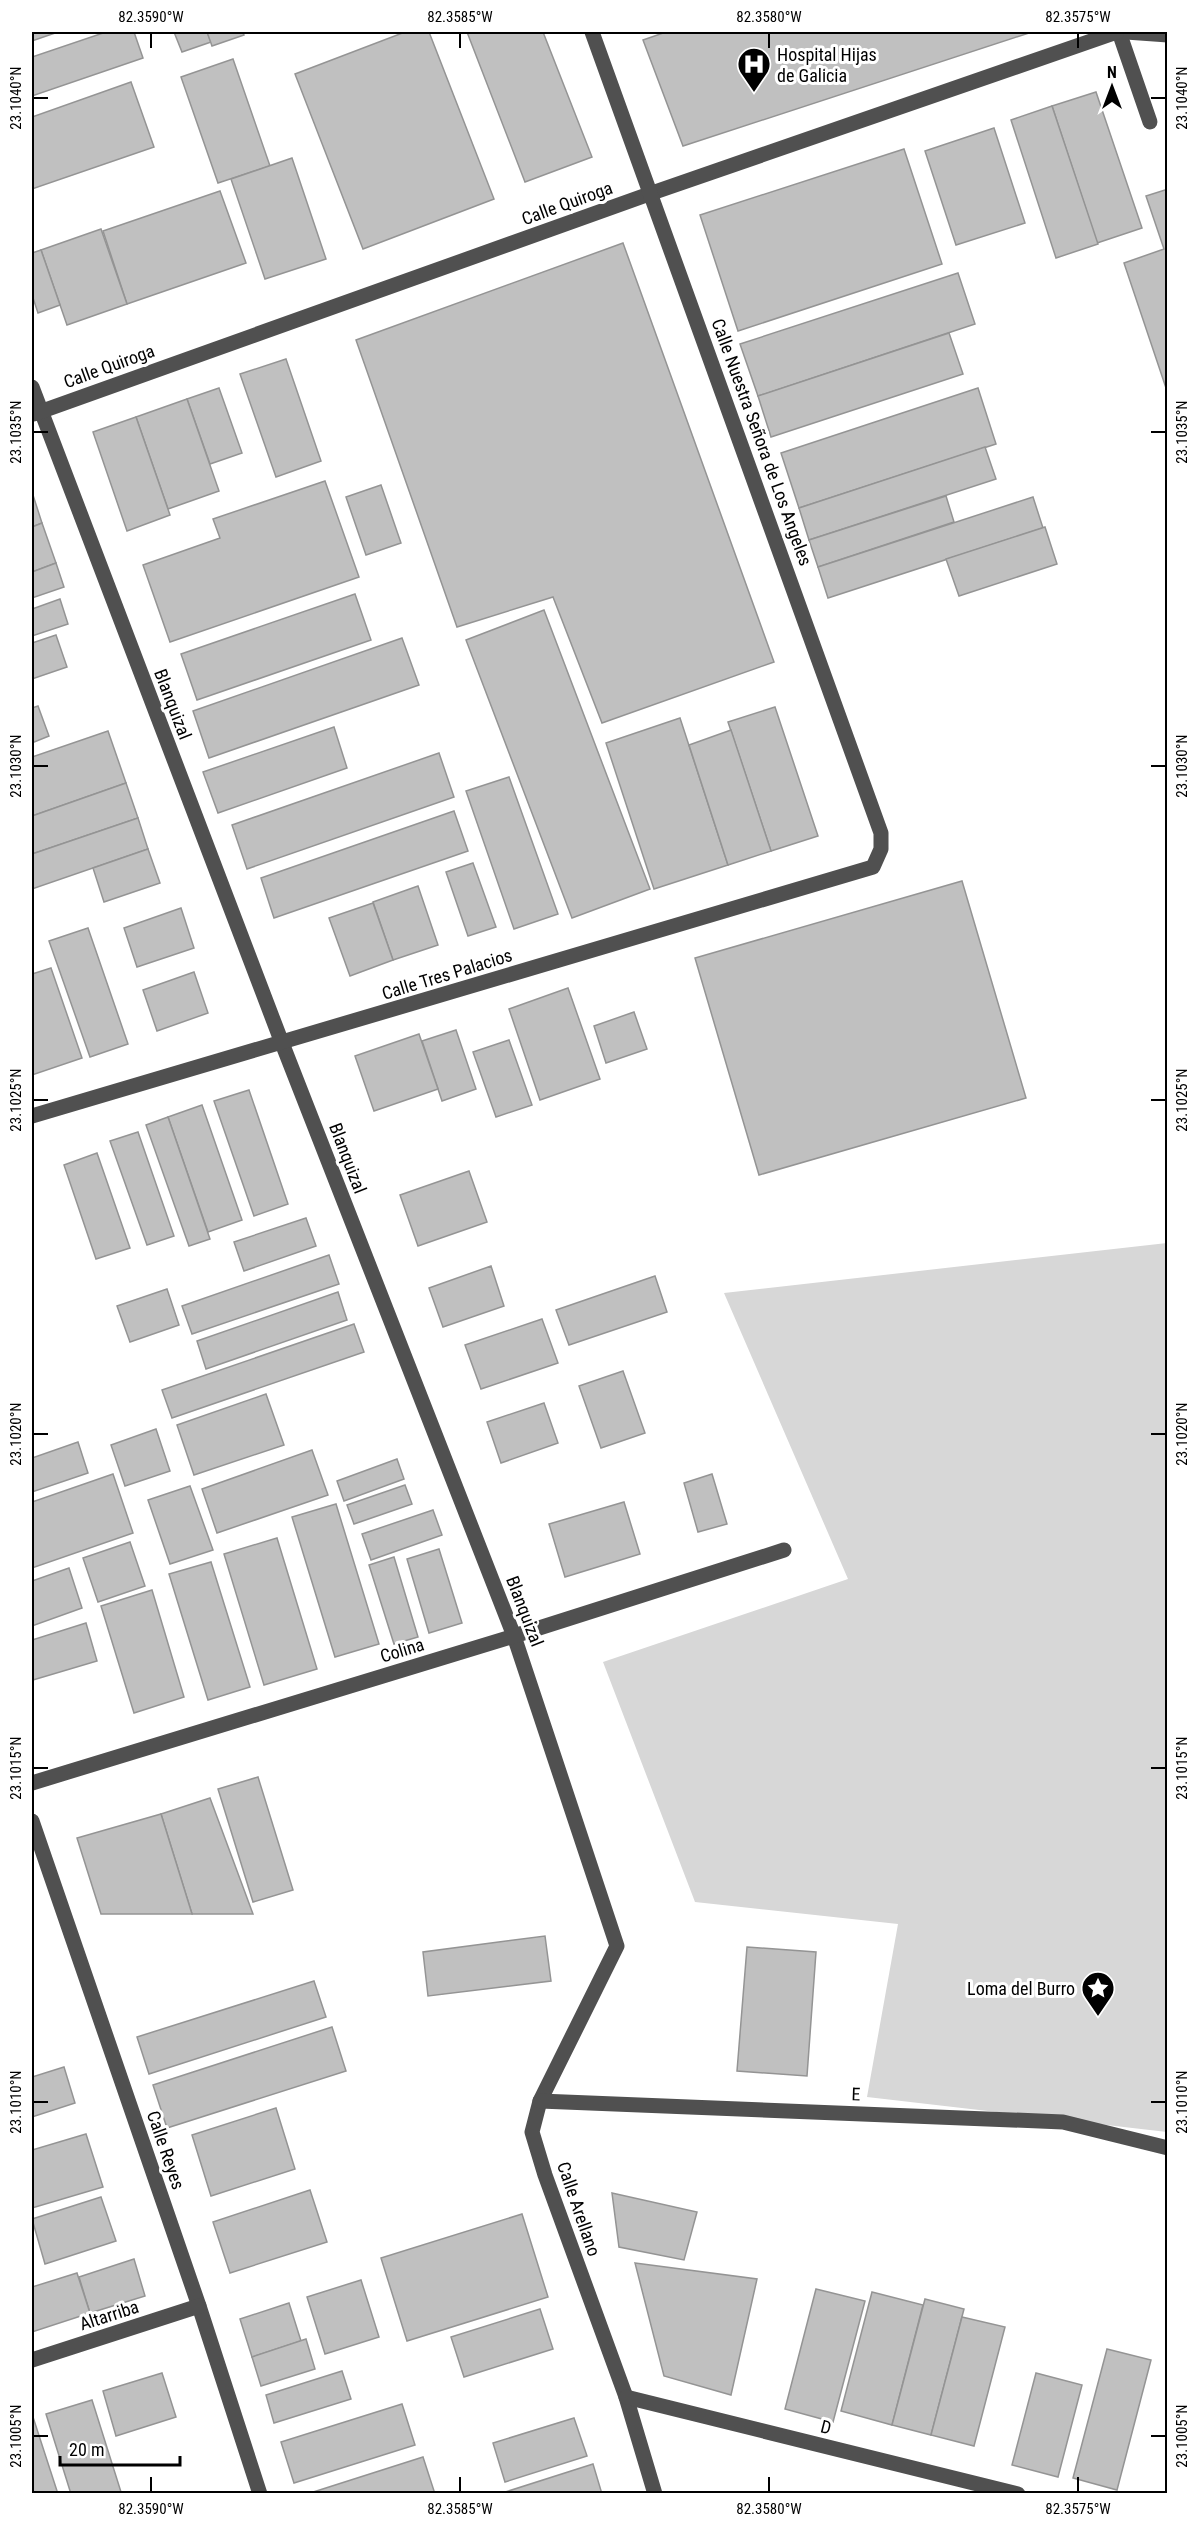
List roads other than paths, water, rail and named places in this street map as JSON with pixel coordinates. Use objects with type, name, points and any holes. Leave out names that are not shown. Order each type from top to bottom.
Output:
[{"type":"street","name":"Calle Nuestra Señora de Los Angeles","points":[[592,32],[881,833],[881,849],[873,867]]},
{"type":"street","name":"Calle Quiroga","points":[[36,413],[652,193],[1118,32]]},
{"type":"street","points":[[1118,32],[1150,123]]},
{"type":"street","points":[[1126,32],[1167,35]]},
{"type":"street","name":"Blanquizal","points":[[32,387],[36,413],[514,1636],[618,1946]]},
{"type":"street","name":"Calle Tres Palacios","points":[[32,1116],[873,867]]},
{"type":"street","name":"Colina","points":[[32,1783],[514,1636],[784,1550]]},
{"type":"street","name":"Calle Reyes","points":[[32,1821],[199,2306],[260,2493]]},
{"type":"street","name":"Calle Arellano","points":[[618,1946],[540,2101],[532,2132],[545,2175],[626,2397],[655,2493]]},
{"type":"street","name":"E","points":[[540,2101],[1063,2122],[1167,2148]]},
{"type":"street","name":"Altarriba","points":[[32,2360],[199,2306]]},
{"type":"street","name":"D","points":[[626,2397],[1018,2493]]},
{"type":"place","name":"Hospital Hijas de Galicia","points":[[754,93]]},
{"type":"place","name":"Loma del Burro","points":[[1098,2017]]}]
